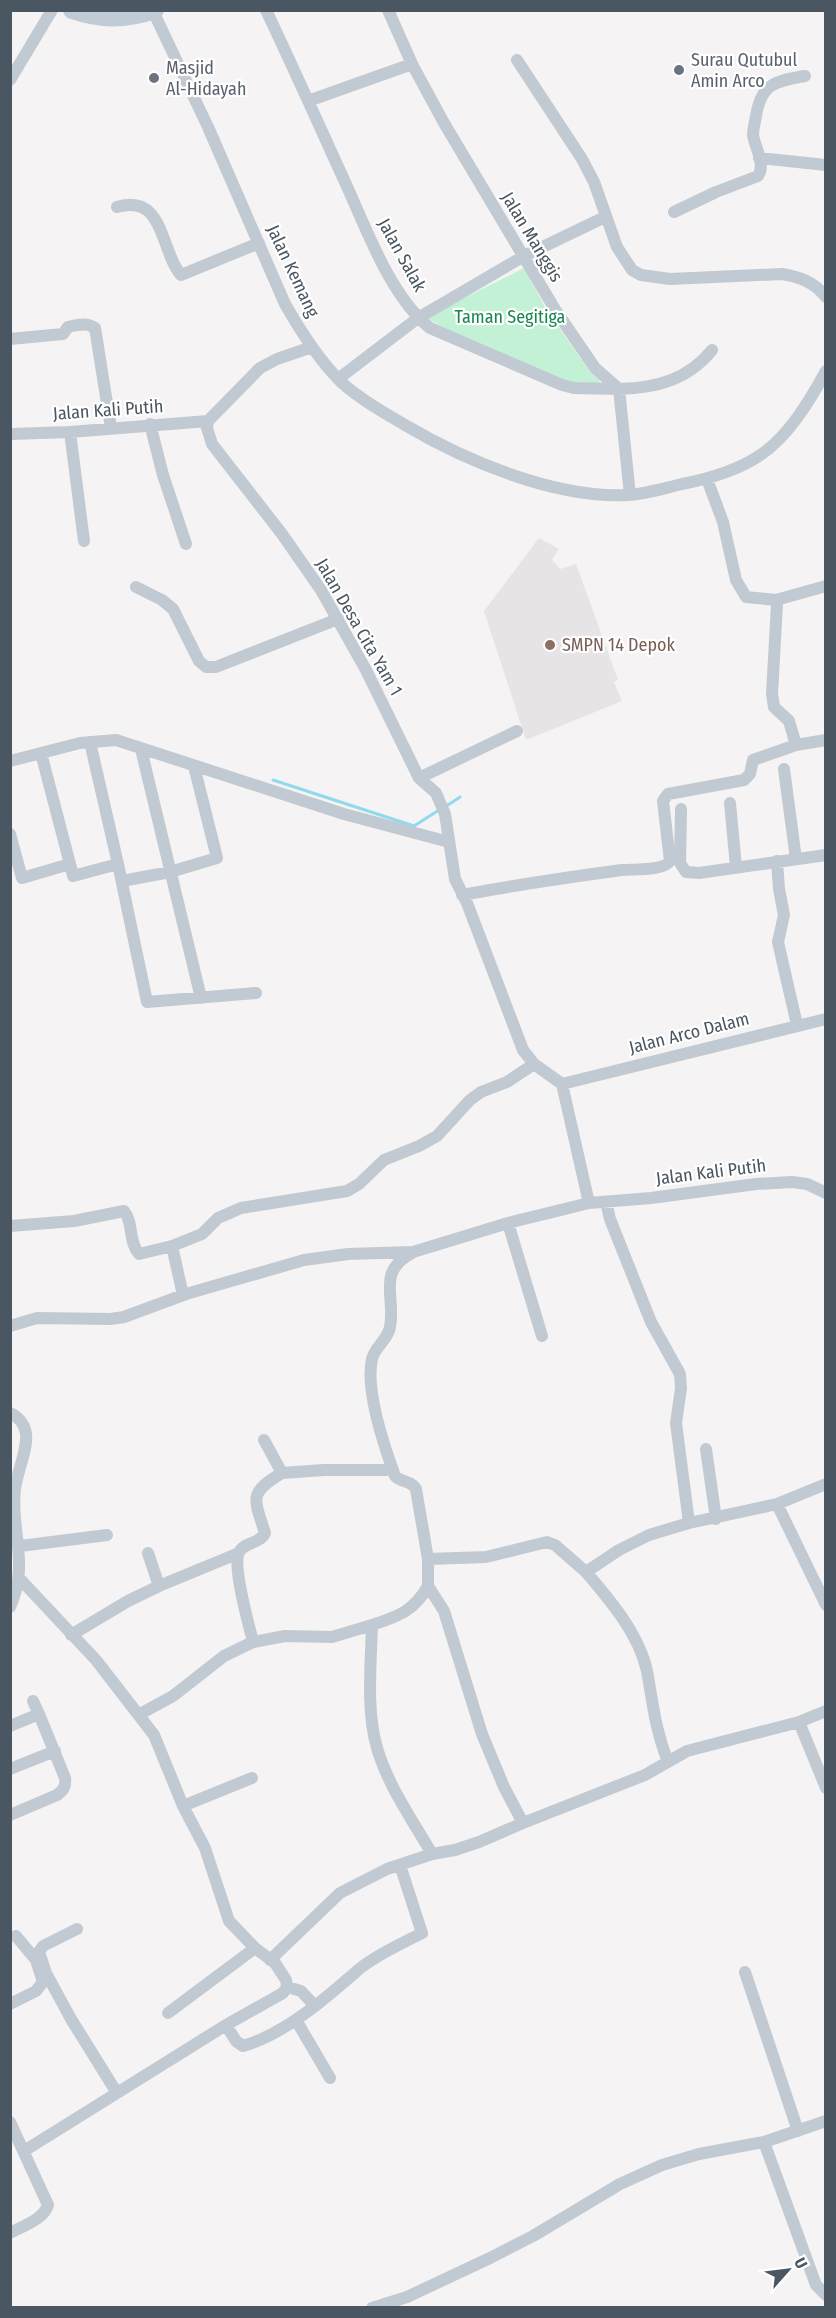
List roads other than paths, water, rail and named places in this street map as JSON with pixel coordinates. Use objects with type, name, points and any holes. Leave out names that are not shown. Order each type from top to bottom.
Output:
[{"type":"main road","points":[[72,10],[105,19],[131,18],[154,11]]},
{"type":"street","points":[[10,80],[52,10]]},
{"type":"street","name":"Jalan Salak","points":[[266,10],[369,235],[399,292],[418,318],[430,328],[562,385],[574,388],[619,389]]},
{"type":"street","name":"Jalan Manggis","points":[[388,10],[412,64],[471,172],[556,311],[596,368],[619,389]]},
{"type":"street","name":"Jalan Kemang","points":[[154,11],[208,127],[285,304],[312,347],[338,379],[361,398],[413,430],[479,463],[560,489],[606,495],[630,495],[707,479],[749,462],[772,446],[809,402],[825,371]]},
{"type":"street","points":[[517,60],[582,159],[594,182],[605,217],[625,261],[632,270],[641,275],[670,279],[782,274],[811,283],[825,297]]},
{"type":"street","points":[[308,100],[412,64]]},
{"type":"street","points":[[674,212],[716,192],[755,178],[761,171],[753,134],[762,92],[782,80],[805,76]]},
{"type":"street","points":[[759,158],[825,165]]},
{"type":"street","points":[[117,207],[133,205],[149,212],[159,225],[181,275],[259,243]]},
{"type":"street","points":[[338,379],[418,318],[524,256],[605,217]]},
{"type":"street","points":[[10,339],[63,334],[68,327],[81,324],[95,327],[111,428]]},
{"type":"street","points":[[208,421],[260,368],[277,359],[312,347]]},
{"type":"street","points":[[630,495],[619,389],[656,386],[670,381],[686,374],[703,362],[712,350]]},
{"type":"street","name":"Jalan Kali Putih","points":[[10,434],[70,432],[208,421]]},
{"type":"street","name":"Jalan Desa Cita Yam 1","points":[[208,421],[210,439],[217,452],[282,534],[338,619],[419,778],[436,793],[445,814],[449,842]]},
{"type":"street","points":[[150,424],[163,475],[186,544]]},
{"type":"street","points":[[70,432],[84,541]]},
{"type":"street","points":[[707,479],[723,522],[739,587],[746,597],[776,600],[825,586]]},
{"type":"street","points":[[136,587],[162,600],[173,609],[200,661],[206,667],[216,667],[338,619]]},
{"type":"street","points":[[776,600],[777,626],[772,701],[774,707],[789,721],[796,746]]},
{"type":"street","points":[[419,778],[518,731]]},
{"type":"street","points":[[10,761],[90,742],[116,740],[344,814],[449,842],[453,873],[523,1050],[534,1064],[562,1084],[598,1202],[610,1219],[651,1322],[666,1345],[680,1374],[681,1388],[676,1423],[689,1523]]},
{"type":"street","points":[[462,895],[538,881],[668,865],[670,861],[663,801],[668,794],[744,780],[750,774],[753,760],[796,746],[825,740]]},
{"type":"street","points":[[90,742],[147,1002],[256,993]]},
{"type":"street","points":[[141,749],[201,998]]},
{"type":"street","points":[[41,753],[73,876],[118,864]]},
{"type":"street","points":[[122,881],[170,872],[217,858],[194,766]]},
{"type":"street","points":[[784,769],[796,859]]},
{"type":"street","points":[[730,803],[736,867]]},
{"type":"street","points":[[681,809],[680,863],[686,872],[699,873],[825,855]]},
{"type":"street","points":[[10,834],[13,858],[22,878],[70,864]]},
{"type":"street","points":[[777,861],[784,915],[778,942],[797,1025]]},
{"type":"street","name":"Jalan Arco Dalam","points":[[562,1084],[825,1019]]},
{"type":"street","points":[[10,1226],[74,1221],[124,1211],[128,1216],[134,1246],[139,1254],[172,1246],[202,1234],[218,1218],[241,1208],[347,1191],[359,1184],[384,1160],[437,1136],[470,1100],[482,1092],[507,1082],[534,1064]]},
{"type":"street","name":"Jalan Kali Putih","points":[[10,1326],[37,1318],[110,1319],[124,1317],[183,1295],[304,1260],[348,1254],[413,1252],[508,1223],[598,1202],[792,1182],[807,1184],[825,1193]]},
{"type":"street","points":[[508,1223],[542,1336]]},
{"type":"street","points":[[172,1246],[183,1295]]},
{"type":"street","points":[[140,1714],[173,1696],[224,1656],[254,1642],[285,1636],[332,1637],[406,1612],[419,1602],[428,1586],[428,1559],[416,1489],[409,1482],[399,1479],[393,1470],[371,1397],[371,1370],[375,1349],[388,1335],[391,1326],[390,1281],[392,1271],[396,1263],[413,1252]]},
{"type":"street","points":[[10,1413],[20,1420],[26,1433],[15,1491],[20,1546],[20,1579],[10,1608]]},
{"type":"street","points":[[264,1440],[282,1473]]},
{"type":"street","points":[[706,1449],[716,1519]]},
{"type":"street","points":[[71,1635],[128,1601],[238,1553],[264,1537],[265,1533],[256,1500],[257,1492],[262,1485],[282,1473],[324,1470],[393,1470]]},
{"type":"street","points":[[586,1572],[619,1550],[649,1535],[689,1523],[777,1504],[825,1484]]},
{"type":"street","points":[[777,1504],[825,1605]]},
{"type":"street","points":[[20,1546],[107,1535]]},
{"type":"street","points":[[428,1559],[486,1557],[547,1542],[555,1545],[586,1572],[600,1588],[636,1642],[647,1671],[657,1732],[668,1762]]},
{"type":"street","points":[[148,1553],[159,1586]]},
{"type":"street","points":[[238,1553],[240,1583],[254,1642]]},
{"type":"street","points":[[20,1579],[96,1660],[154,1734],[183,1806],[205,1848],[229,1921],[282,1973],[287,1987],[283,1994],[226,2025],[24,2151]]},
{"type":"street","points":[[428,1586],[444,1611],[482,1734],[504,1787],[523,1822]]},
{"type":"street","points":[[372,1625],[372,1713],[377,1748],[396,1790],[432,1854]]},
{"type":"street","points":[[10,1815],[64,1790],[65,1778],[33,1701]]},
{"type":"street","points":[[270,1960],[340,1893],[368,1877],[400,1864],[479,1842],[523,1822],[645,1775],[687,1751],[799,1722],[825,1711]]},
{"type":"street","points":[[10,1726],[39,1714]]},
{"type":"street","points":[[799,1722],[825,1788]]},
{"type":"street","points":[[10,1769],[55,1750]]},
{"type":"street","points":[[183,1806],[252,1778]]},
{"type":"street","points":[[226,2025],[236,2041],[243,2046],[296,2020],[368,1964],[422,1933],[400,1864]]},
{"type":"street","points":[[77,1929],[43,1946],[39,1952],[46,1973],[71,2019],[117,2093]]},
{"type":"street","points":[[10,2004],[36,1990],[43,1982],[36,1960],[16,1936]]},
{"type":"street","points":[[168,2013],[255,1948]]},
{"type":"street","points":[[745,1972],[798,2131]]},
{"type":"street","points":[[287,1987],[301,1991],[314,2005]]},
{"type":"street","points":[[296,2020],[330,2078]]},
{"type":"street","points":[[372,2307],[407,2297],[499,2253],[533,2236],[620,2184],[662,2164],[699,2154],[764,2142],[825,2121]]},
{"type":"street","points":[[10,2122],[48,2205],[47,2210],[39,2217],[10,2233]]},
{"type":"street","points":[[764,2142],[816,2285],[825,2295]]},
{"type":"waterway","points":[[273,780],[414,826],[439,810]]},
{"type":"waterway","points":[[445,807],[460,797]]},
{"type":"place","name":"Surau Qutubul Amin Arco","points":[[679,70]]},
{"type":"place","name":"Masjid Al-Hidayah","points":[[154,78]]},
{"type":"place","name":"SMPN 14 Depok","points":[[550,645]]},
{"type":"park label","name":"Taman Segitiga","points":[[510,317]]}]
